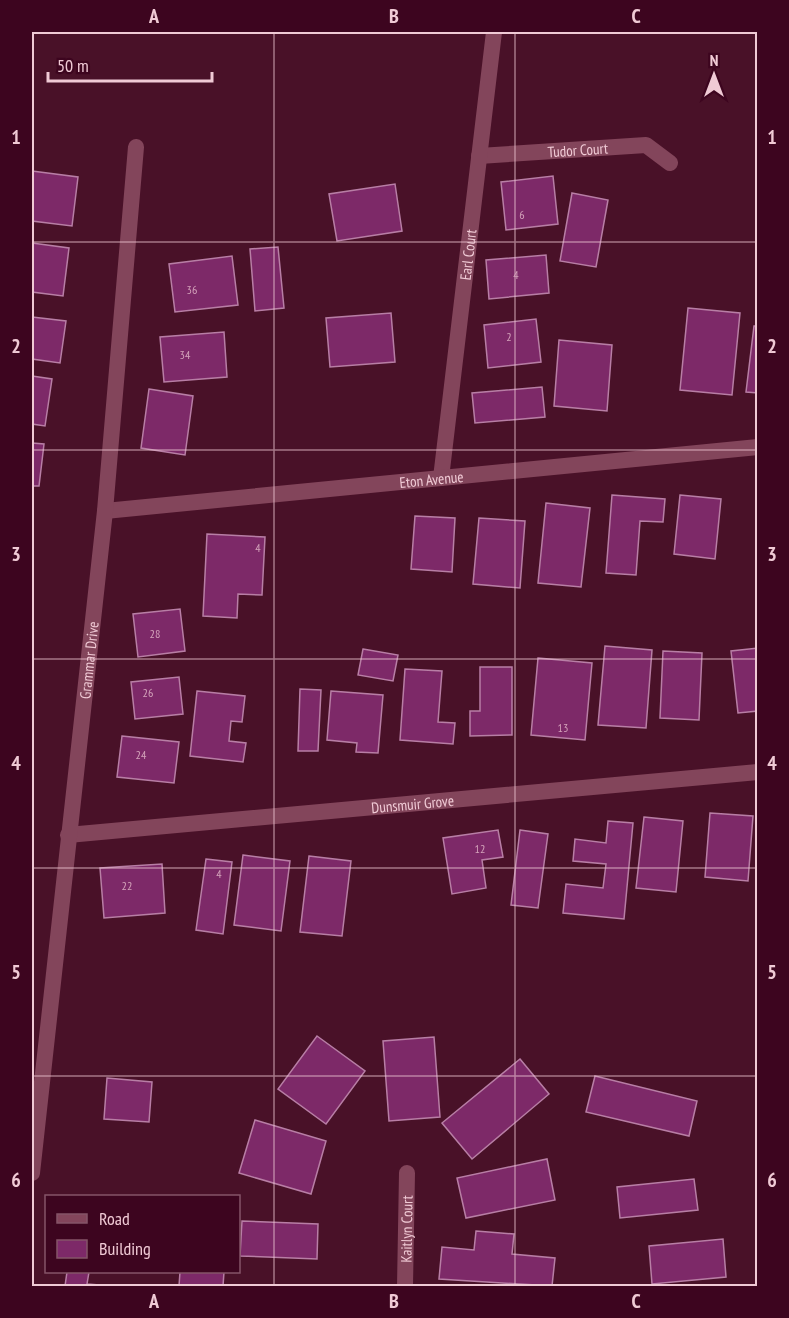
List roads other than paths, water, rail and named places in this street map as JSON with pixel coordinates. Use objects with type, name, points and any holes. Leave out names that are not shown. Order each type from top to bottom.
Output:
[{"type":"street","name":"Earl Court","points":[[441,478],[494,32]]},
{"type":"street","name":"Tudor Court","points":[[479,156],[646,145],[670,163]]},
{"type":"street","name":"Grammar Drive","points":[[32,1173],[105,512],[136,147]]},
{"type":"street","name":"Eton Avenue","points":[[105,512],[758,447]]},
{"type":"street","name":"Dunsmuir Grove","points":[[68,835],[758,772]]},
{"type":"street","name":"Kaitlyn Court","points":[[405,1287],[407,1173]]}]
